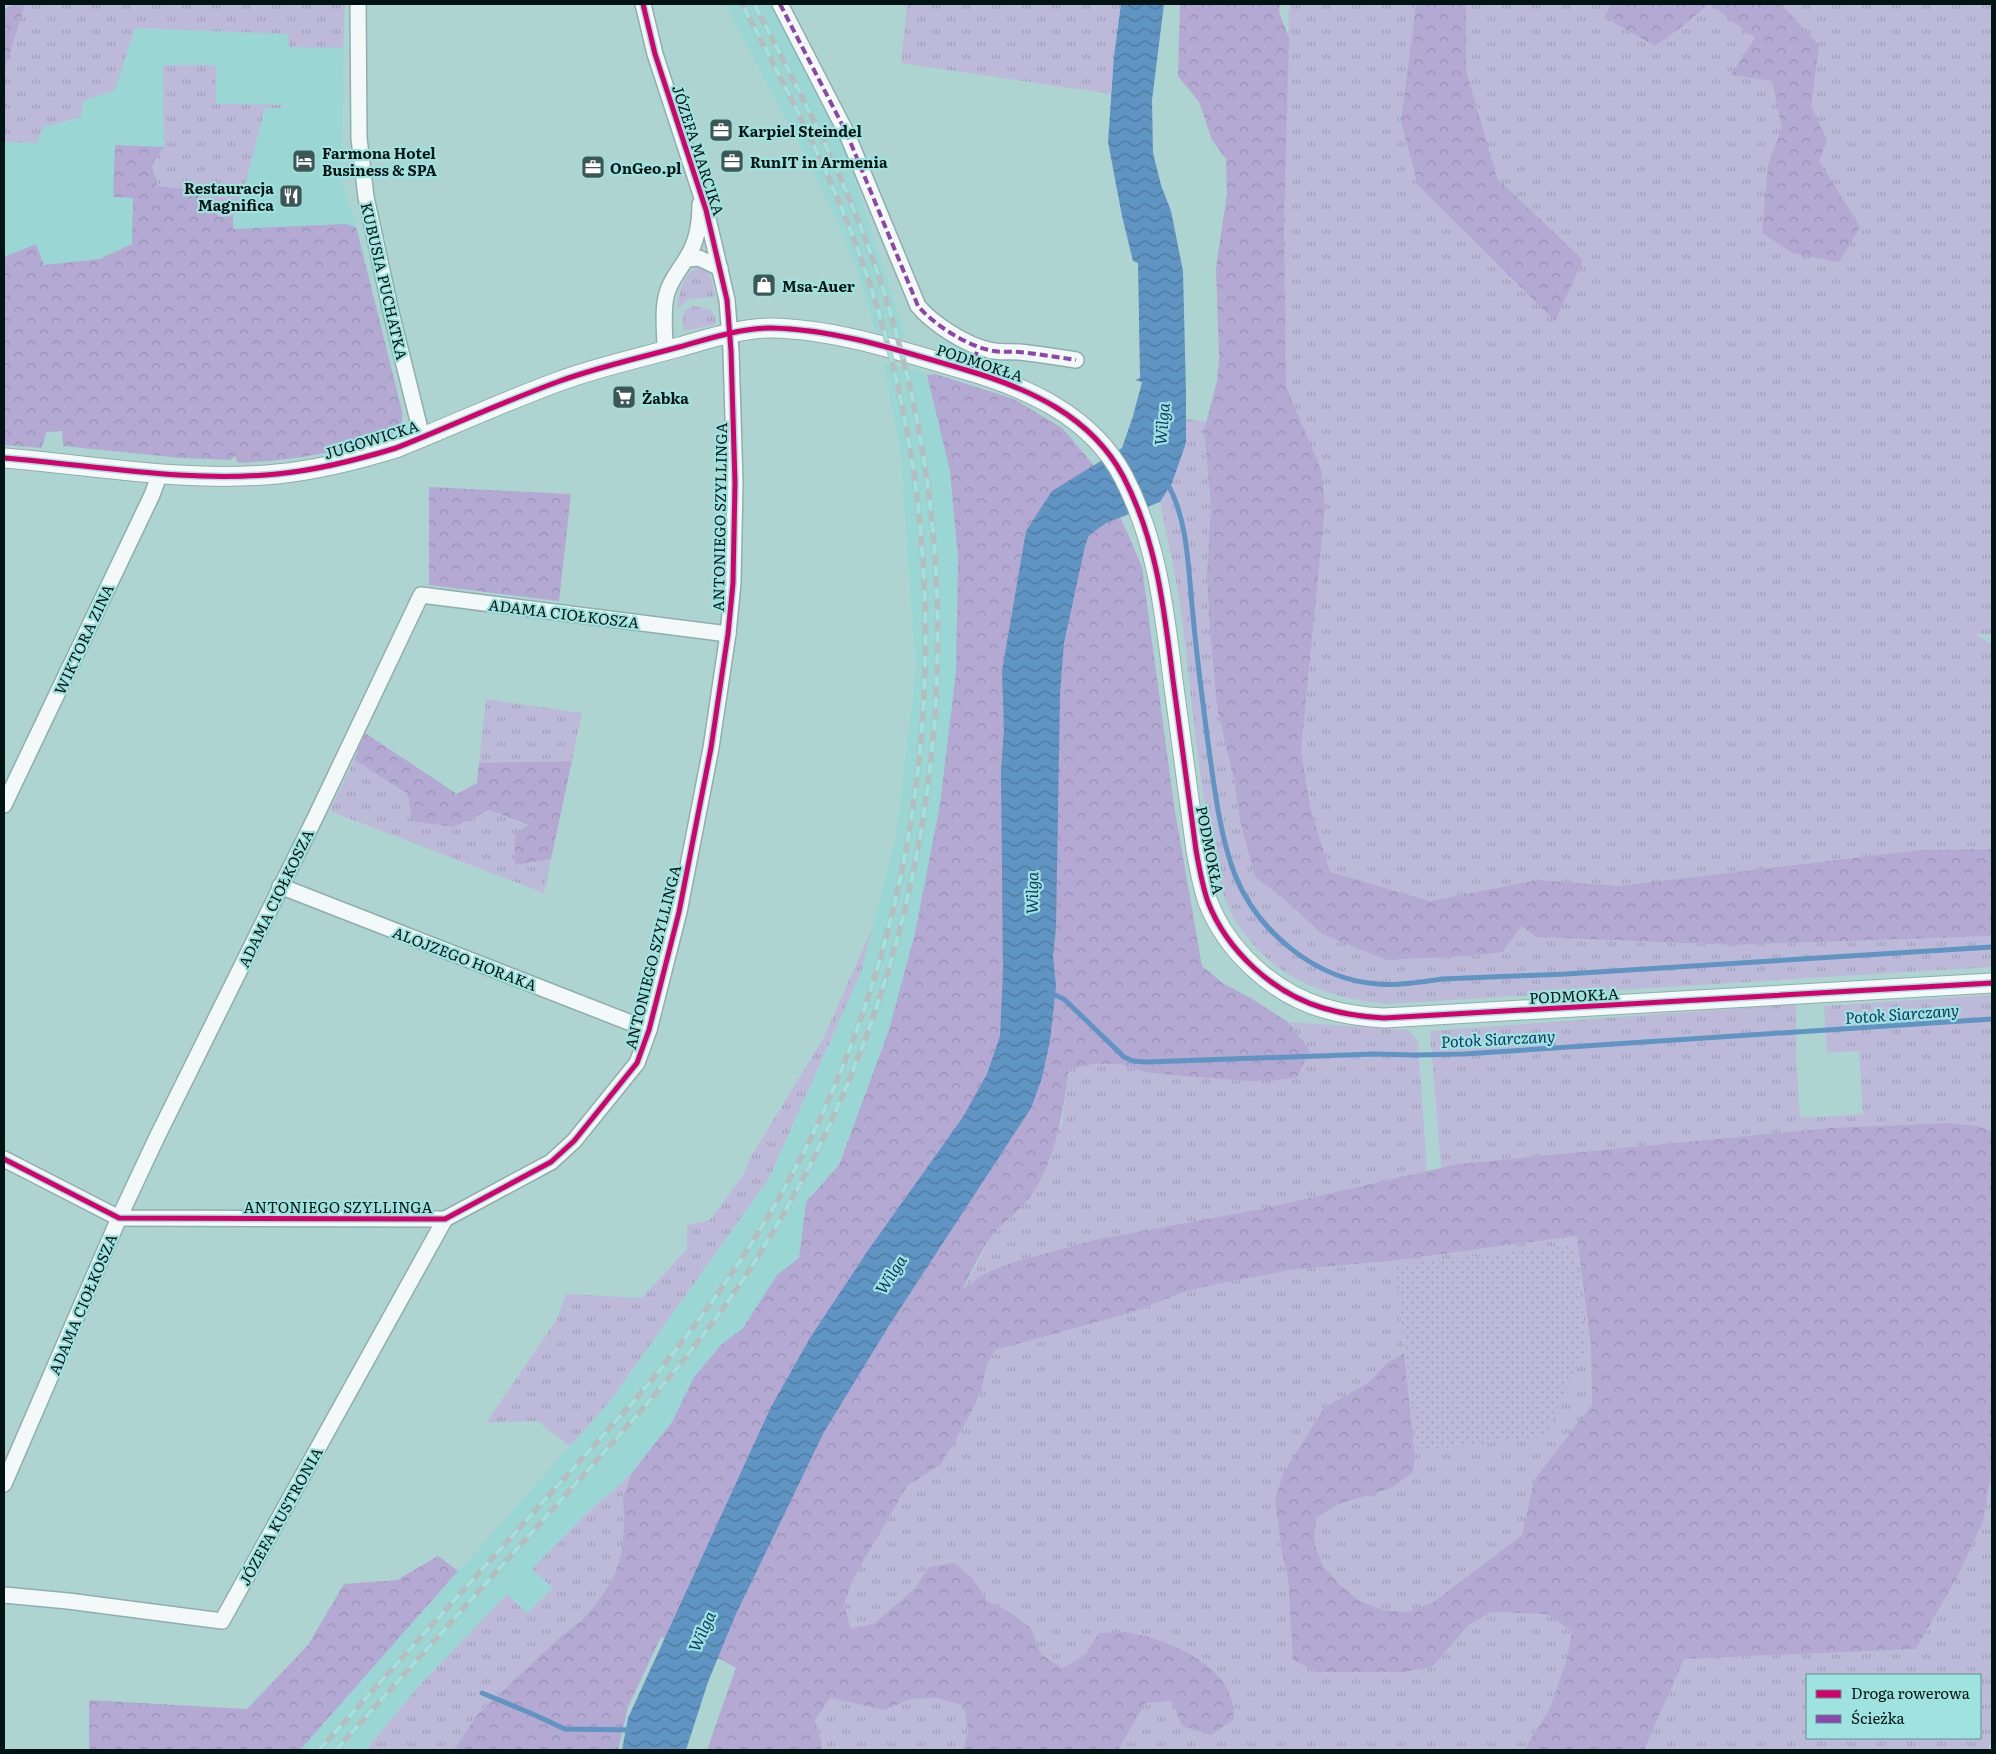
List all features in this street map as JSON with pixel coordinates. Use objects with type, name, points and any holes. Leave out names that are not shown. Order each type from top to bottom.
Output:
[{"type":"street","name":"KUBUSIA PUCHATKA","points":[[358,4],[359,138],[366,197],[391,312],[422,437]]},
{"type":"street","name":"JÓZEFA MARCIKA","points":[[643,4],[655,54],[699,190],[720,268],[727,300],[729,334]]},
{"type":"street","points":[[780,4],[847,134],[913,298],[924,314],[978,348],[1076,360]]},
{"type":"street","name":"JÓZEFA MARCIKA","points":[[665,351],[666,295],[673,276],[686,259],[694,244],[700,212],[699,190]]},
{"type":"street","points":[[686,259],[699,258],[720,268]]},
{"type":"street","name":"PODMOKŁA","points":[[729,334],[767,328],[825,333],[971,371],[1030,392],[1051,403],[1076,421],[1100,443],[1122,475],[1145,527],[1162,592],[1196,850],[1209,903],[1230,940],[1255,969],[1284,990],[1322,1008],[1362,1017],[1384,1018],[1992,983]]},
{"type":"street","name":"JUGOWICKA","points":[[4,458],[160,473],[214,476],[247,476],[305,471],[368,456],[422,437],[562,380],[729,334]]},
{"type":"street","name":"ANTONIEGO SZYLLINGA","points":[[4,1159],[119,1218],[445,1219],[551,1162],[574,1141],[637,1063],[649,1030],[679,912],[711,748],[728,634],[733,583],[735,483],[729,334]]},
{"type":"street","points":[[971,371],[978,348]]},
{"type":"street","name":"WIKTORA ZINA","points":[[4,805],[148,504],[160,473]]},
{"type":"street","name":"ADAMA CIOŁKOSZA","points":[[4,1484],[119,1218],[421,595],[728,634]]},
{"type":"street","name":"ALOJZEGO HORAKA","points":[[280,886],[649,1030]]},
{"type":"street","name":"JÓZEFA KUSTRONIA","points":[[4,1595],[68,1601],[222,1622],[445,1219]]},
{"type":"shaded area","points":[[26,4],[345,4],[341,181],[357,226],[402,411],[403,419],[396,432],[373,441],[263,461],[238,463],[228,238],[132,244],[100,259],[44,265],[4,257],[4,73]]},
{"type":"shaded area","points":[[725,4],[771,4],[840,134],[906,337],[902,338],[880,332],[876,333],[856,266],[842,233],[812,168]]},
{"type":"shaded area","points":[[889,363],[910,370],[914,368],[927,375],[950,470],[958,558],[956,672],[941,803],[915,933],[890,1030],[838,1165],[806,1202],[799,1258],[777,1275],[743,1328],[721,1345],[694,1377],[672,1422],[631,1474],[583,1517],[533,1569],[553,1588],[527,1613],[507,1594],[418,1687],[366,1750],[300,1750],[610,1401],[769,1178],[861,972],[896,837],[916,671],[901,454],[884,365]]},
{"type":"green space","points":[[15,4],[25,4],[4,72],[4,9]]},
{"type":"green space","points":[[25,4],[345,4],[343,48],[289,47],[288,34],[135,28],[115,90],[83,101],[81,117],[43,127],[37,143],[4,142],[4,72]]},
{"type":"green space","points":[[907,4],[1121,4],[1111,94],[901,63]]},
{"type":"green space","points":[[1180,4],[1280,4],[1279,12],[1289,38],[1284,223],[1286,386],[1322,472],[1325,508],[1301,751],[1311,810],[1330,872],[1430,901],[1538,880],[1619,886],[1920,850],[1992,849],[1992,936],[1733,945],[1536,937],[1522,926],[1502,952],[1472,956],[1386,960],[1322,934],[1283,898],[1255,877],[1240,821],[1234,780],[1217,708],[1207,573],[1211,506],[1204,431],[1217,381],[1219,358],[1216,268],[1227,193],[1226,159],[1212,140],[1199,102],[1178,76]]},
{"type":"green space","points":[[1289,4],[1416,4],[1401,121],[1582,260],[1497,178],[1466,70],[1466,4],[1992,4],[1992,634],[1975,634],[1992,644],[1992,849],[1920,850],[1619,886],[1538,880],[1430,901],[1330,872],[1311,810],[1301,751],[1325,508],[1322,472],[1286,386],[1284,223]]},
{"type":"green space","points":[[1416,4],[1466,4],[1466,70],[1497,178],[1583,260],[1555,321],[1418,185],[1401,121]]},
{"type":"green space","points":[[1612,4],[1709,4],[1655,46],[1604,17]]},
{"type":"green space","points":[[1710,4],[1784,4],[1784,7],[1819,46],[1811,106],[1827,141],[1819,161],[1860,227],[1839,262],[1792,253],[1762,233],[1768,165],[1782,128],[1772,81],[1731,75],[1755,38]]},
{"type":"green space","points":[[163,65],[216,65],[216,104],[282,105],[282,108],[265,108],[238,212],[233,216],[219,217],[194,190],[157,186],[152,165],[164,147]]},
{"type":"green space","points":[[115,145],[164,147],[152,165],[157,186],[194,190],[219,217],[233,216],[233,229],[346,224],[356,227],[402,411],[402,422],[396,432],[367,443],[319,454],[271,461],[238,463],[235,456],[230,460],[181,458],[63,446],[62,431],[46,432],[42,448],[4,445],[4,257],[36,244],[44,265],[100,259],[132,244],[133,198],[113,197]]},
{"type":"green space","points":[[697,268],[709,274],[715,297],[689,299],[676,310],[685,280]]},
{"type":"green space","points":[[693,306],[710,309],[715,316],[716,324],[684,331],[682,319],[685,310]]},
{"type":"green space","points":[[935,374],[1014,399],[1062,428],[1092,463],[1124,525],[1142,567],[1174,805],[1202,966],[1224,984],[1249,997],[1288,1022],[1310,1050],[1297,1077],[1272,1081],[1247,1081],[1145,1072],[1119,1064],[1094,1064],[1069,1069],[1057,1135],[1039,1183],[1030,1197],[992,1236],[963,1289],[984,1274],[1011,1263],[1094,1240],[1261,1209],[1458,1164],[1829,1128],[1948,1123],[1977,1126],[1992,1131],[1992,1465],[1983,1522],[1960,1572],[1916,1649],[1684,1659],[1644,1750],[1524,1750],[1550,1708],[1567,1658],[1572,1631],[1547,1614],[1492,1612],[1469,1625],[1432,1667],[1405,1672],[1317,1672],[1293,1660],[1288,1578],[1282,1553],[1275,1500],[1283,1474],[1324,1408],[1369,1382],[1387,1363],[1404,1353],[1415,1456],[1413,1472],[1392,1488],[1339,1504],[1316,1518],[1314,1543],[1324,1567],[1341,1586],[1360,1601],[1383,1610],[1407,1612],[1432,1603],[1522,1535],[1534,1480],[1592,1405],[1591,1348],[1577,1236],[1390,1261],[1290,1270],[1208,1286],[1181,1293],[1130,1313],[995,1350],[987,1365],[981,1391],[970,1415],[941,1464],[907,1486],[853,1579],[844,1605],[851,1629],[875,1623],[915,1588],[929,1567],[954,1563],[973,1579],[987,1601],[1010,1612],[1031,1628],[1041,1654],[1062,1668],[1085,1655],[1099,1633],[1116,1632],[1126,1632],[1155,1639],[1199,1660],[1222,1681],[1233,1706],[1234,1719],[1211,1735],[1182,1726],[1172,1701],[1145,1703],[1118,1750],[963,1750],[968,1732],[964,1706],[937,1698],[910,1699],[885,1710],[830,1698],[815,1720],[822,1744],[821,1750],[707,1750],[736,1668],[722,1660],[661,1637],[628,1707],[618,1750],[454,1750],[478,1714],[559,1638],[582,1620],[600,1599],[614,1577],[622,1551],[623,1499],[631,1474],[672,1422],[694,1377],[721,1345],[743,1328],[777,1275],[799,1258],[806,1202],[839,1165],[889,1030],[915,933],[940,804],[956,672],[958,558],[950,471],[927,375]]},
{"type":"green space","points":[[1186,419],[1207,422],[1204,431],[1211,506],[1207,573],[1209,619],[1217,709],[1234,780],[1240,821],[1255,877],[1283,898],[1322,934],[1386,960],[1472,956],[1502,952],[1522,926],[1536,937],[1733,945],[1992,936],[1992,967],[1388,1004],[1368,1002],[1331,993],[1296,979],[1280,969],[1265,957],[1237,924],[1223,893],[1211,844],[1197,751],[1181,610],[1160,502],[1172,483],[1186,443]]},
{"type":"green space","points":[[429,487],[571,494],[559,601],[429,585]]},
{"type":"green space","points":[[486,699],[582,713],[572,761],[479,763]]},
{"type":"green space","points":[[365,733],[457,794],[477,783],[479,763],[572,761],[551,859],[515,865],[515,835],[528,825],[489,810],[454,827],[412,821],[408,794],[354,760]]},
{"type":"green space","points":[[354,760],[408,794],[454,827],[489,810],[528,826],[515,865],[551,859],[544,893],[330,811]]},
{"type":"green space","points":[[873,926],[861,972],[769,1178],[610,1401],[570,1446],[537,1421],[486,1423],[557,1319],[566,1294],[642,1298],[687,1249],[687,1225],[710,1220],[744,1174],[750,1158],[823,1039]]},
{"type":"green space","points":[[1992,995],[1992,1131],[1977,1126],[1948,1123],[1829,1128],[1458,1164],[1441,1168],[1430,1031],[1796,1004],[1796,1055],[1800,1118],[1863,1114],[1859,1051],[1827,1053],[1824,1006]]},
{"type":"green space","points":[[1288,1022],[1408,1030],[1418,1041],[1427,1171],[1261,1209],[1094,1240],[1011,1263],[963,1290],[993,1233],[1013,1216],[1031,1196],[1062,1123],[1069,1069],[1094,1064],[1119,1064],[1145,1072],[1247,1081],[1310,1050]]},
{"type":"green space","points":[[1577,1236],[1591,1348],[1592,1406],[1534,1480],[1522,1535],[1432,1603],[1407,1612],[1383,1610],[1360,1601],[1341,1586],[1324,1567],[1314,1543],[1316,1518],[1339,1504],[1392,1488],[1413,1472],[1415,1456],[1404,1353],[1387,1363],[1369,1382],[1324,1408],[1275,1500],[1282,1553],[1288,1578],[1293,1660],[1405,1672],[1432,1667],[1469,1625],[1492,1612],[1548,1614],[1572,1631],[1567,1658],[1550,1708],[1524,1750],[1116,1750],[1145,1703],[1172,1701],[1182,1726],[1197,1658],[1149,1638],[1099,1633],[1085,1655],[1062,1668],[1041,1654],[1031,1628],[1010,1612],[987,1601],[973,1579],[929,1567],[915,1588],[875,1623],[851,1629],[844,1605],[853,1579],[907,1486],[941,1464],[981,1391],[987,1365],[995,1350],[1130,1313],[1181,1293],[1208,1286],[1290,1270],[1390,1261]]},
{"type":"green space","points":[[1575,1245],[1587,1347],[1544,1436],[1418,1451],[1394,1265]]},
{"type":"green space","points":[[1992,1465],[1992,1740],[1987,1750],[1644,1750],[1684,1659],[1916,1649],[1960,1572],[1983,1522]]},
{"type":"green space","points":[[631,1474],[623,1499],[622,1551],[614,1577],[600,1599],[582,1620],[559,1638],[478,1714],[454,1750],[366,1750],[418,1687],[507,1594],[527,1613],[553,1588],[532,1569],[583,1517]]},
{"type":"green space","points":[[438,1556],[458,1571],[300,1750],[89,1750],[89,1700],[247,1709],[308,1645],[344,1584],[397,1580]]},
{"type":"green space","points":[[830,1698],[885,1710],[910,1699],[937,1698],[964,1706],[968,1732],[963,1750],[821,1750],[822,1744],[815,1720]]},
{"type":"water","name":"Wilga","points":[[1121,4],[1164,4],[1152,100],[1153,153],[1161,185],[1171,211],[1183,271],[1186,443],[1172,483],[1160,502],[1106,523],[1089,535],[1085,546],[1064,643],[1060,693],[1056,928],[1053,956],[1056,986],[1050,1041],[1042,1078],[1031,1108],[890,1324],[824,1432],[735,1616],[708,1682],[686,1750],[622,1750],[628,1718],[771,1407],[810,1338],[869,1249],[963,1117],[987,1074],[1000,1036],[1003,972],[1001,772],[1004,729],[1002,671],[1026,531],[1052,491],[1122,448],[1142,382],[1135,380],[1140,378],[1138,263],[1133,261],[1122,216],[1108,142],[1114,56]]},
{"type":"waterway","points":[[1167,483],[1180,514],[1184,530],[1198,666],[1209,750],[1225,845],[1235,875],[1245,896],[1258,916],[1292,949],[1312,963],[1355,981],[1394,984],[1442,979],[1566,974],[1992,947]]},
{"type":"waterway","name":"Potok Siarczany","points":[[1050,993],[1064,999],[1124,1057],[1133,1061],[1146,1062],[1374,1054],[1464,1054],[1992,1019]]},
{"type":"waterway","points":[[482,1693],[565,1729],[631,1730]]},
{"type":"railway","points":[[319,1750],[634,1401],[691,1331],[743,1257],[775,1205],[828,1102],[869,993],[900,881],[918,767],[925,651],[921,535],[905,420],[877,307],[850,228],[817,152],[742,4]]},
{"type":"railway","points":[[336,1750],[633,1420],[680,1365],[724,1308],[744,1278],[809,1167],[861,1051],[899,930],[925,806],[937,680],[935,553],[918,427],[887,302],[860,225],[828,150],[754,4]]},
{"type":"marked path","points":[[780,4],[847,134],[918,306],[932,320],[970,344],[989,350],[1076,360]]},
{"type":"marked path","points":[[971,371],[978,348]]},
{"type":"cycle path","points":[[4,1159],[119,1218],[445,1219],[551,1162],[574,1141],[637,1063],[649,1030],[679,912],[711,748],[728,634],[733,583],[735,483],[731,351],[727,300],[706,210],[655,54],[643,4]]},
{"type":"cycle path","points":[[4,458],[174,475],[243,476],[277,474],[307,470],[367,457],[396,448],[574,376],[736,332],[759,328],[795,329],[845,337],[894,349],[989,377],[1056,407],[1094,437],[1110,455],[1123,476],[1135,500],[1144,525],[1157,575],[1166,627],[1196,850],[1206,896],[1216,920],[1240,953],[1254,968],[1287,992],[1323,1008],[1353,1015],[1384,1018],[1992,983]]},
{"type":"place","name":"Karpiel Steindel","points":[[721,130]]},
{"type":"place","name":"Farmona Hotel Business & SPA","points":[[304,161]]},
{"type":"place","name":"RunIT in Armenia","points":[[732,161]]},
{"type":"place","name":"OnGeo.pl","points":[[593,167]]},
{"type":"place","name":"Restauracja Magnifica","points":[[291,196]]},
{"type":"place","name":"Msa-Auer","points":[[764,285]]},
{"type":"place","name":"Żabka","points":[[624,397]]}]
